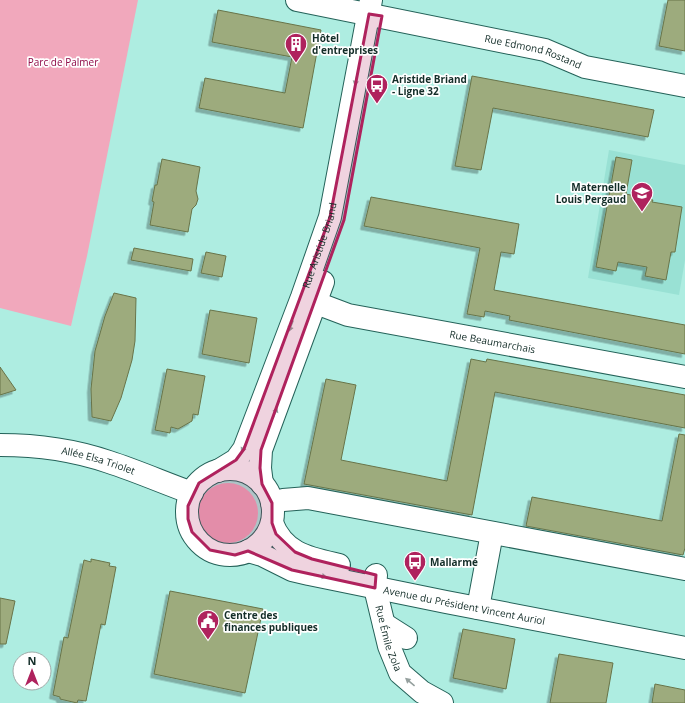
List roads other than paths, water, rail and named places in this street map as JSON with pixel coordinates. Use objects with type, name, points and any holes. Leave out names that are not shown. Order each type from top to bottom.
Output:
[{"type":"street","name":"Rue Edmond Rostand","points":[[296,0],[377,8],[545,50],[584,67],[685,86]]},
{"type":"street","name":"Rue Aristide Briand","points":[[218,471],[236,460],[244,449],[344,220],[363,125],[377,8]]},
{"type":"street","name":"Rue Aristide Briand","points":[[268,503],[260,468],[261,450],[309,300]]},
{"type":"street","name":"Rue Beaumarchais","points":[[309,300],[353,316],[685,377]]},
{"type":"street","name":"Allée Elsa Triolet","points":[[0,445],[17,445],[61,450],[107,461],[192,493]]},
{"type":"street","points":[[218,471],[242,471],[253,476],[268,503],[267,535],[259,544],[248,551],[236,555],[222,554],[210,550],[199,542],[192,532],[188,519],[188,506],[192,493],[199,483],[218,471]]},
{"type":"street","points":[[268,503],[308,498],[685,569]]},
{"type":"street","name":"Avenue du Président Vincent Auriol","points":[[268,503],[276,534],[295,552],[375,581]]},
{"type":"street","points":[[480,602],[492,532]]},
{"type":"street","name":"Avenue du Président Vincent Auriol","points":[[248,551],[262,555],[292,570],[375,581],[480,602],[685,648]]},
{"type":"street","name":"Rue Émile Zola","points":[[375,581],[389,646],[400,673],[422,692],[442,703]]},
{"type":"street","name":"Avenue du Président Vincent Auriol","points":[[480,602],[685,634]]},
{"type":"street","points":[[384,624],[406,638]]},
{"type":"place","name":"Hôtel d'entreprises","points":[[296,64]]},
{"type":"place","name":"Aristide Briand - Ligne 32","points":[[377,104]]},
{"type":"place","name":"Maternelle Louis Pergaud","points":[[642,212]]},
{"type":"place","name":"Mallarmé","points":[[415,582]]},
{"type":"place","name":"Centre des finances publiques","points":[[208,640]]},
{"type":"park label","name":"Parc de Palmer","points":[[63,62]]}]
